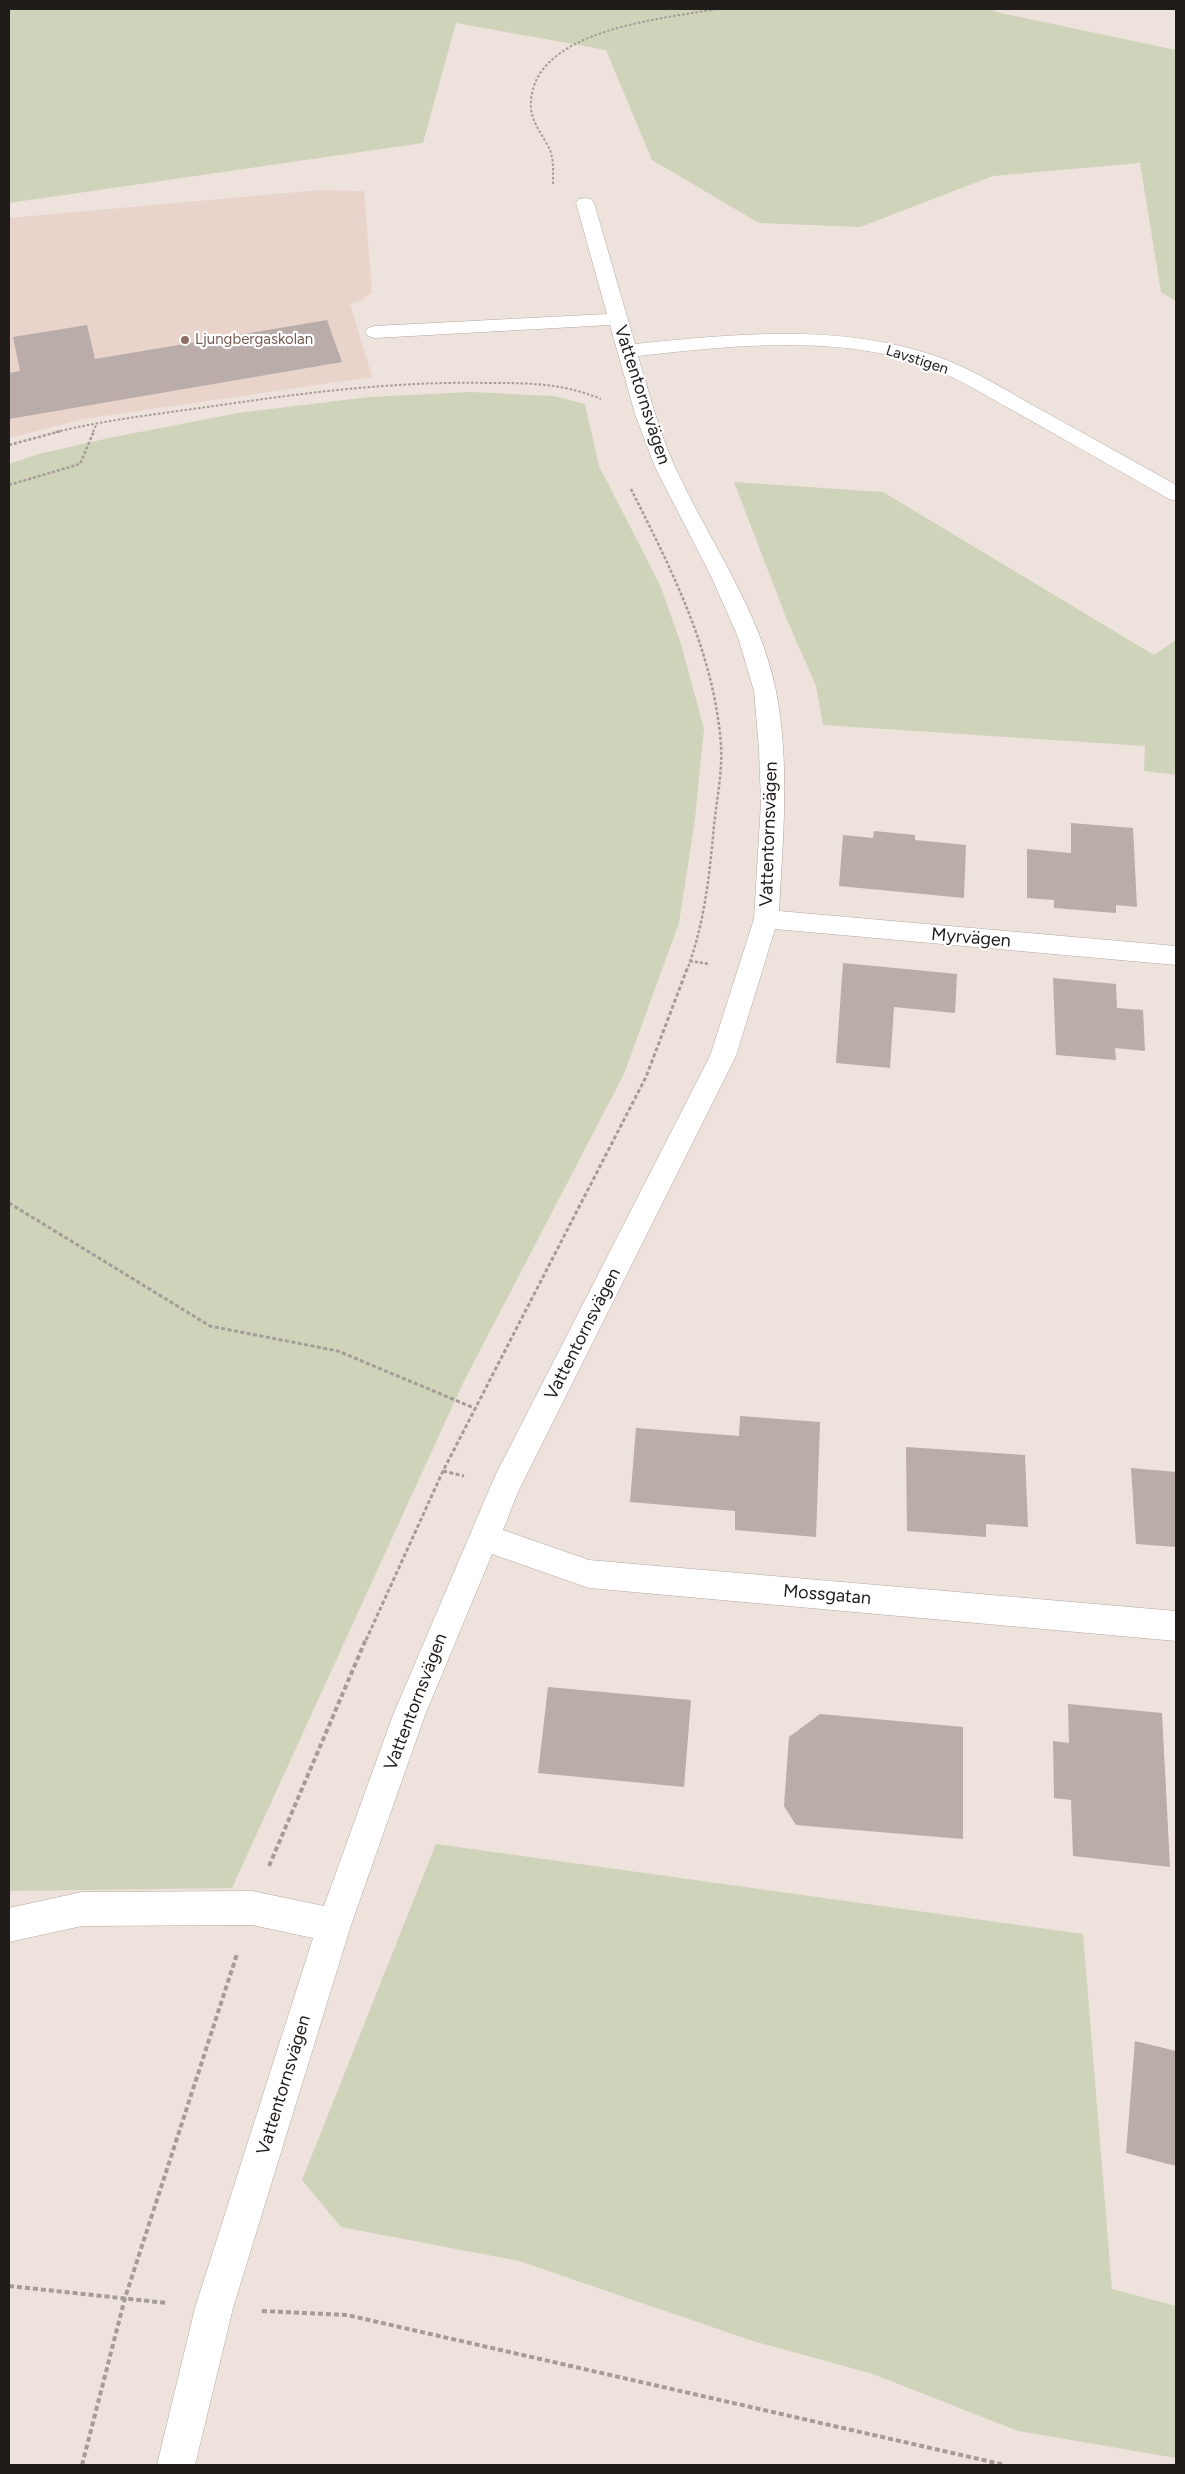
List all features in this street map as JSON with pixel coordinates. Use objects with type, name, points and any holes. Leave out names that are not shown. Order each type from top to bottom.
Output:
[{"type":"street","name":"Vattentornsvägen","points":[[176,2465],[214,2308],[334,1925],[409,1715],[506,1486],[723,1056],[766,919],[774,803],[765,691],[749,637],[730,593],[665,467],[645,414],[585,203]]},
{"type":"street","points":[[375,332],[618,319]]},
{"type":"street","name":"Lavstigen","points":[[627,351],[756,338],[828,340],[871,345],[918,356],[971,378],[1176,494]]},
{"type":"street","name":"Myrvägen","points":[[766,919],[1176,956]]},
{"type":"street","name":"Mossgatan","points":[[483,1537],[589,1574],[1176,1626]]},
{"type":"street","points":[[9,1925],[82,1909],[252,1908],[334,1925]]},
{"type":"path","points":[[553,188],[553,158],[531,109],[533,78],[544,62],[561,50],[587,39],[637,25],[717,9]]},
{"type":"path","points":[[9,445],[36,436],[97,423],[309,392],[469,382],[571,388],[645,414]]},
{"type":"path","points":[[596,388],[602,408]]},
{"type":"path","points":[[9,486],[80,464],[97,423]]},
{"type":"path","points":[[82,2465],[125,2298],[252,1908],[352,1670],[443,1471],[646,1078],[690,961],[708,887],[722,747],[714,698],[697,630],[676,579],[629,482]]},
{"type":"path","points":[[9,1203],[210,1326],[338,1351],[475,1408]]},
{"type":"path","points":[[9,2286],[214,2308],[347,2316],[1005,2465]]},
{"type":"shaded area","name":"Ljungbergaskolan","points":[[320,190],[364,191],[372,292],[363,300],[350,303],[372,377],[84,419],[9,438],[9,218]]},
{"type":"green space","points":[[9,9],[991,9],[996,12],[1176,50],[1176,301],[1161,292],[1140,163],[993,176],[860,227],[759,223],[652,160],[606,50],[456,23],[423,143],[9,203]]},
{"type":"green space","points":[[470,392],[554,396],[585,404],[599,466],[660,585],[681,644],[704,729],[695,819],[679,923],[624,1074],[463,1383],[232,1888],[9,1891],[9,464],[39,454],[109,438],[238,413],[369,397]]},
{"type":"green space","points":[[734,482],[883,492],[1154,655],[1176,640],[1176,775],[1144,771],[1145,746],[823,725],[816,686],[787,620]]},
{"type":"green space","points":[[436,1844],[1083,1934],[1112,2289],[1176,2306],[1176,2458],[1018,2431],[873,2374],[753,2341],[519,2261],[341,2227],[302,2180]]},
{"type":"building","points":[[327,320],[342,362],[9,419],[9,373],[20,371],[13,337],[87,325],[95,359]]},
{"type":"building","points":[[1071,823],[1133,828],[1137,907],[1116,905],[1116,913],[1054,908],[1054,900],[1027,898],[1027,849],[1071,853]]},
{"type":"building","points":[[874,831],[915,835],[915,840],[966,845],[964,898],[839,886],[843,835],[873,838]]},
{"type":"building","points":[[843,963],[957,974],[955,1013],[894,1007],[890,1068],[836,1063]]},
{"type":"building","points":[[1053,978],[1116,984],[1117,1008],[1143,1010],[1145,1051],[1115,1048],[1116,1060],[1056,1055]]},
{"type":"building","points":[[740,1416],[820,1422],[816,1537],[735,1530],[735,1511],[630,1502],[636,1428],[739,1436]]},
{"type":"building","points":[[906,1447],[1025,1455],[1028,1527],[986,1524],[986,1537],[907,1531]]},
{"type":"building","points":[[1131,1468],[1176,1472],[1176,1547],[1136,1544]]},
{"type":"building","points":[[548,1687],[691,1700],[684,1787],[538,1773]]},
{"type":"building","points":[[1068,1704],[1162,1713],[1170,1867],[1073,1856],[1071,1800],[1054,1798],[1053,1741],[1069,1743]]},
{"type":"building","points":[[820,1714],[963,1727],[963,1839],[796,1825],[784,1806],[789,1737]]},
{"type":"building","points":[[1135,2041],[1176,2051],[1176,2166],[1126,2153]]},
{"type":"place","name":"Ljungbergaskolan","points":[[185,340]]}]
